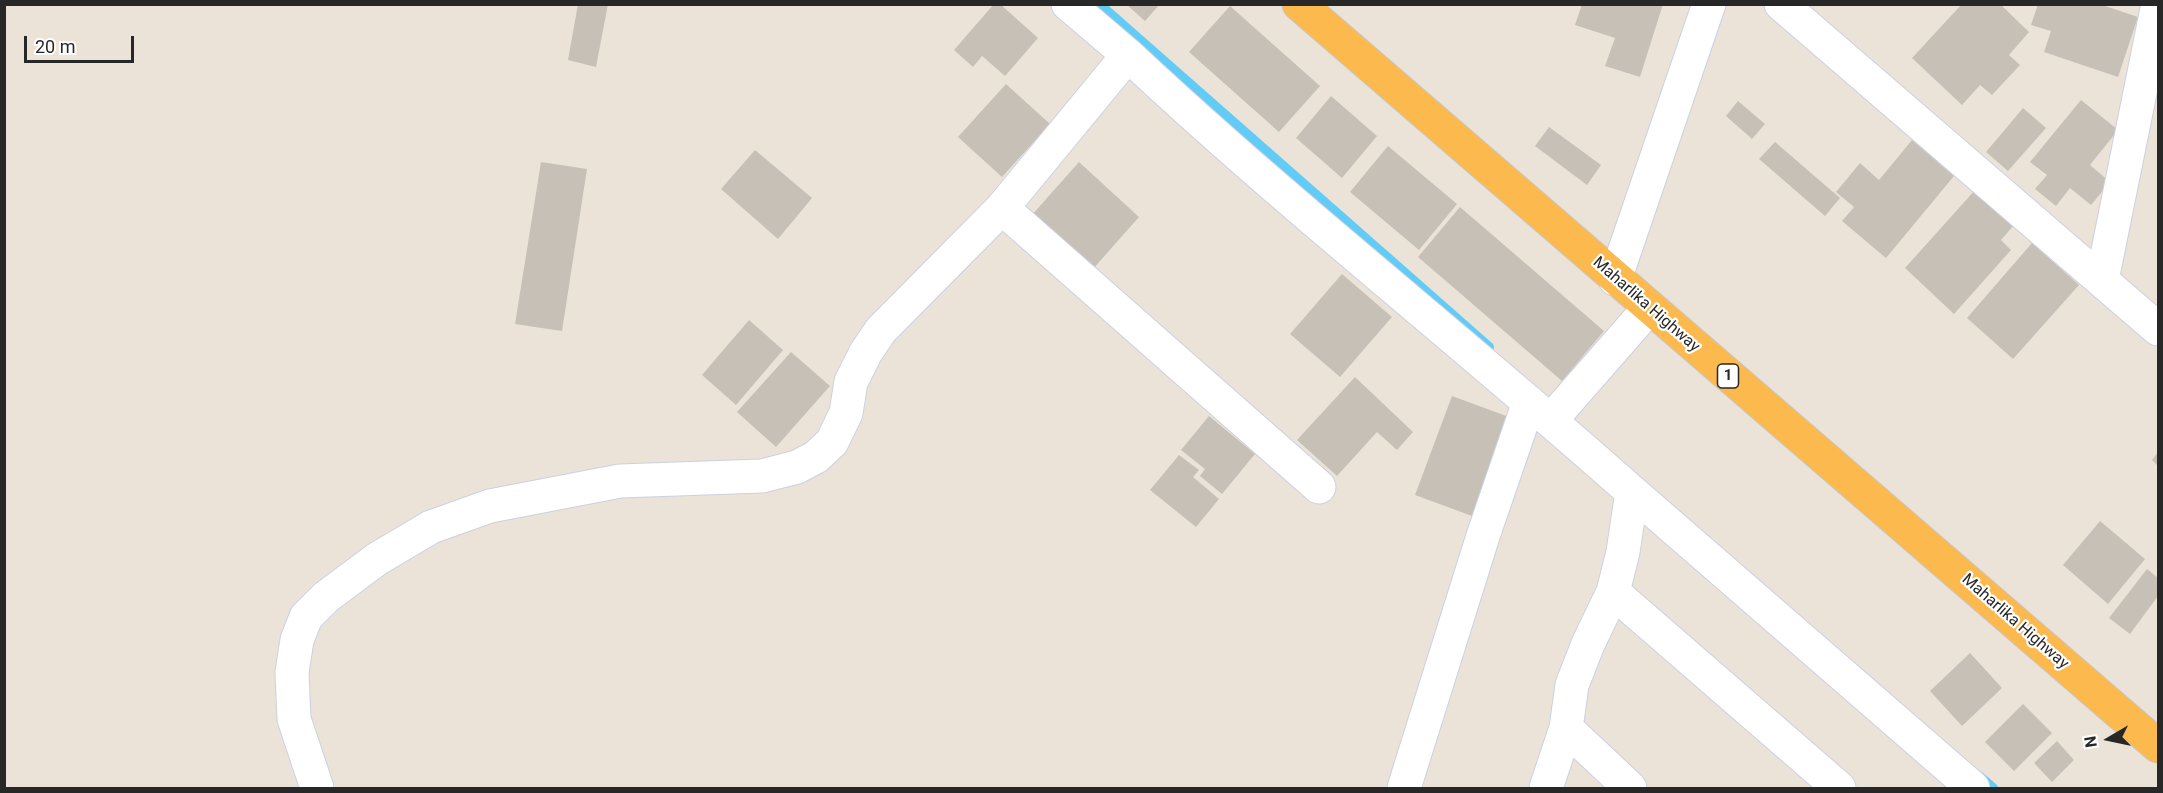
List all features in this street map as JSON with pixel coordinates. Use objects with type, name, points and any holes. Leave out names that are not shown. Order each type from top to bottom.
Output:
[{"type":"highway","name":"Maharlika Highway","points":[[1299,4],[2158,746]]},
{"type":"street","points":[[1068,4],[1294,204],[1540,411],[1973,789]]},
{"type":"street","points":[[1615,279],[1709,4]]},
{"type":"street","points":[[1781,4],[2158,329]]},
{"type":"street","points":[[2102,280],[2158,4]]},
{"type":"street","points":[[317,789],[294,719],[292,672],[297,640],[306,617],[326,597],[377,559],[431,527],[490,506],[620,481],[762,476],[797,468],[816,457],[832,442],[846,413],[851,382],[866,352],[881,330],[1002,208],[1128,55]]},
{"type":"street","points":[[1002,208],[1319,487]]},
{"type":"street","points":[[1404,789],[1483,536],[1540,411],[1649,308]]},
{"type":"street","points":[[1546,789],[1566,728],[1572,686],[1588,644],[1613,592],[1623,552],[1632,492]]},
{"type":"street","points":[[1613,592],[1839,789]]},
{"type":"street","points":[[1566,728],[1630,789]]},
{"type":"building","points":[[578,4],[608,4],[596,67],[568,60]]},
{"type":"building","points":[[994,4],[1000,4],[1038,38],[1005,76],[982,56],[973,67],[954,50]]},
{"type":"building","points":[[1126,4],[1160,4],[1145,21]]},
{"type":"building","points":[[1582,4],[1663,4],[1640,77],[1605,66],[1615,38],[1575,25]]},
{"type":"building","points":[[1962,4],[2000,4],[2029,32],[2009,55],[2020,65],[1992,95],[1980,85],[1962,105],[1912,58]]},
{"type":"building","points":[[2038,4],[2099,4],[2138,17],[2118,77],[2044,52],[2051,31],[2031,25]]},
{"type":"building","points":[[1230,6],[1320,86],[1279,132],[1189,52]]},
{"type":"building","points":[[1006,84],[1050,124],[1002,177],[958,137]]},
{"type":"building","points":[[1331,96],[1377,136],[1342,178],[1296,138]]},
{"type":"building","points":[[2081,100],[2118,130],[2090,165],[2110,182],[2091,205],[2070,188],[2056,206],[2035,189],[2047,175],[2030,162]]},
{"type":"building","points":[[1738,101],[1765,124],[1752,139],[1726,116]]},
{"type":"building","points":[[2023,108],[2046,128],[2008,171],[1986,152]]},
{"type":"building","points":[[1549,127],[1601,165],[1587,185],[1535,146]]},
{"type":"building","points":[[1912,140],[1954,176],[1886,258],[1842,221],[1854,207],[1836,192],[1860,163],[1879,180]]},
{"type":"building","points":[[1775,142],[1840,198],[1825,216],[1759,159]]},
{"type":"building","points":[[1388,146],[1457,204],[1419,250],[1350,192]]},
{"type":"building","points":[[755,150],[812,198],[778,239],[721,189]]},
{"type":"building","points":[[541,162],[587,169],[562,331],[515,324]]},
{"type":"building","points":[[1079,162],[1139,217],[1092,270],[1031,216]]},
{"type":"building","points":[[1976,189],[2014,225],[2001,240],[2011,250],[1954,314],[1905,268]]},
{"type":"building","points":[[1460,207],[1604,331],[1562,381],[1418,257]]},
{"type":"building","points":[[2032,243],[2079,285],[2013,359],[1967,318]]},
{"type":"building","points":[[1342,274],[1392,317],[1340,377],[1290,334]]},
{"type":"building","points":[[749,320],[783,350],[736,405],[702,375]]},
{"type":"building","points":[[791,352],[830,386],[776,447],[737,412]]},
{"type":"building","points":[[1355,377],[1413,432],[1397,450],[1377,432],[1337,476],[1297,440]]},
{"type":"building","points":[[1452,396],[1509,417],[1472,516],[1415,495]]},
{"type":"building","points":[[1209,416],[1255,454],[1222,494],[1200,476],[1205,469],[1181,450]]},
{"type":"building","points":[[2158,452],[2158,466],[2152,460]]},
{"type":"building","points":[[1179,455],[1199,470],[1193,477],[1219,499],[1196,527],[1150,490]]},
{"type":"building","points":[[2100,521],[2145,559],[2108,604],[2063,565]]},
{"type":"building","points":[[2147,569],[2158,578],[2158,596],[2130,634],[2109,618]]},
{"type":"building","points":[[1970,653],[2002,688],[1962,726],[1930,691]]},
{"type":"building","points":[[2023,704],[2052,733],[2014,771],[1985,742]]},
{"type":"building","points":[[2057,741],[2074,760],[2052,782],[2034,763]]},
{"type":"waterway","points":[[1099,4],[1489,347]]},
{"type":"waterway","points":[[1980,777],[1993,788]]}]
